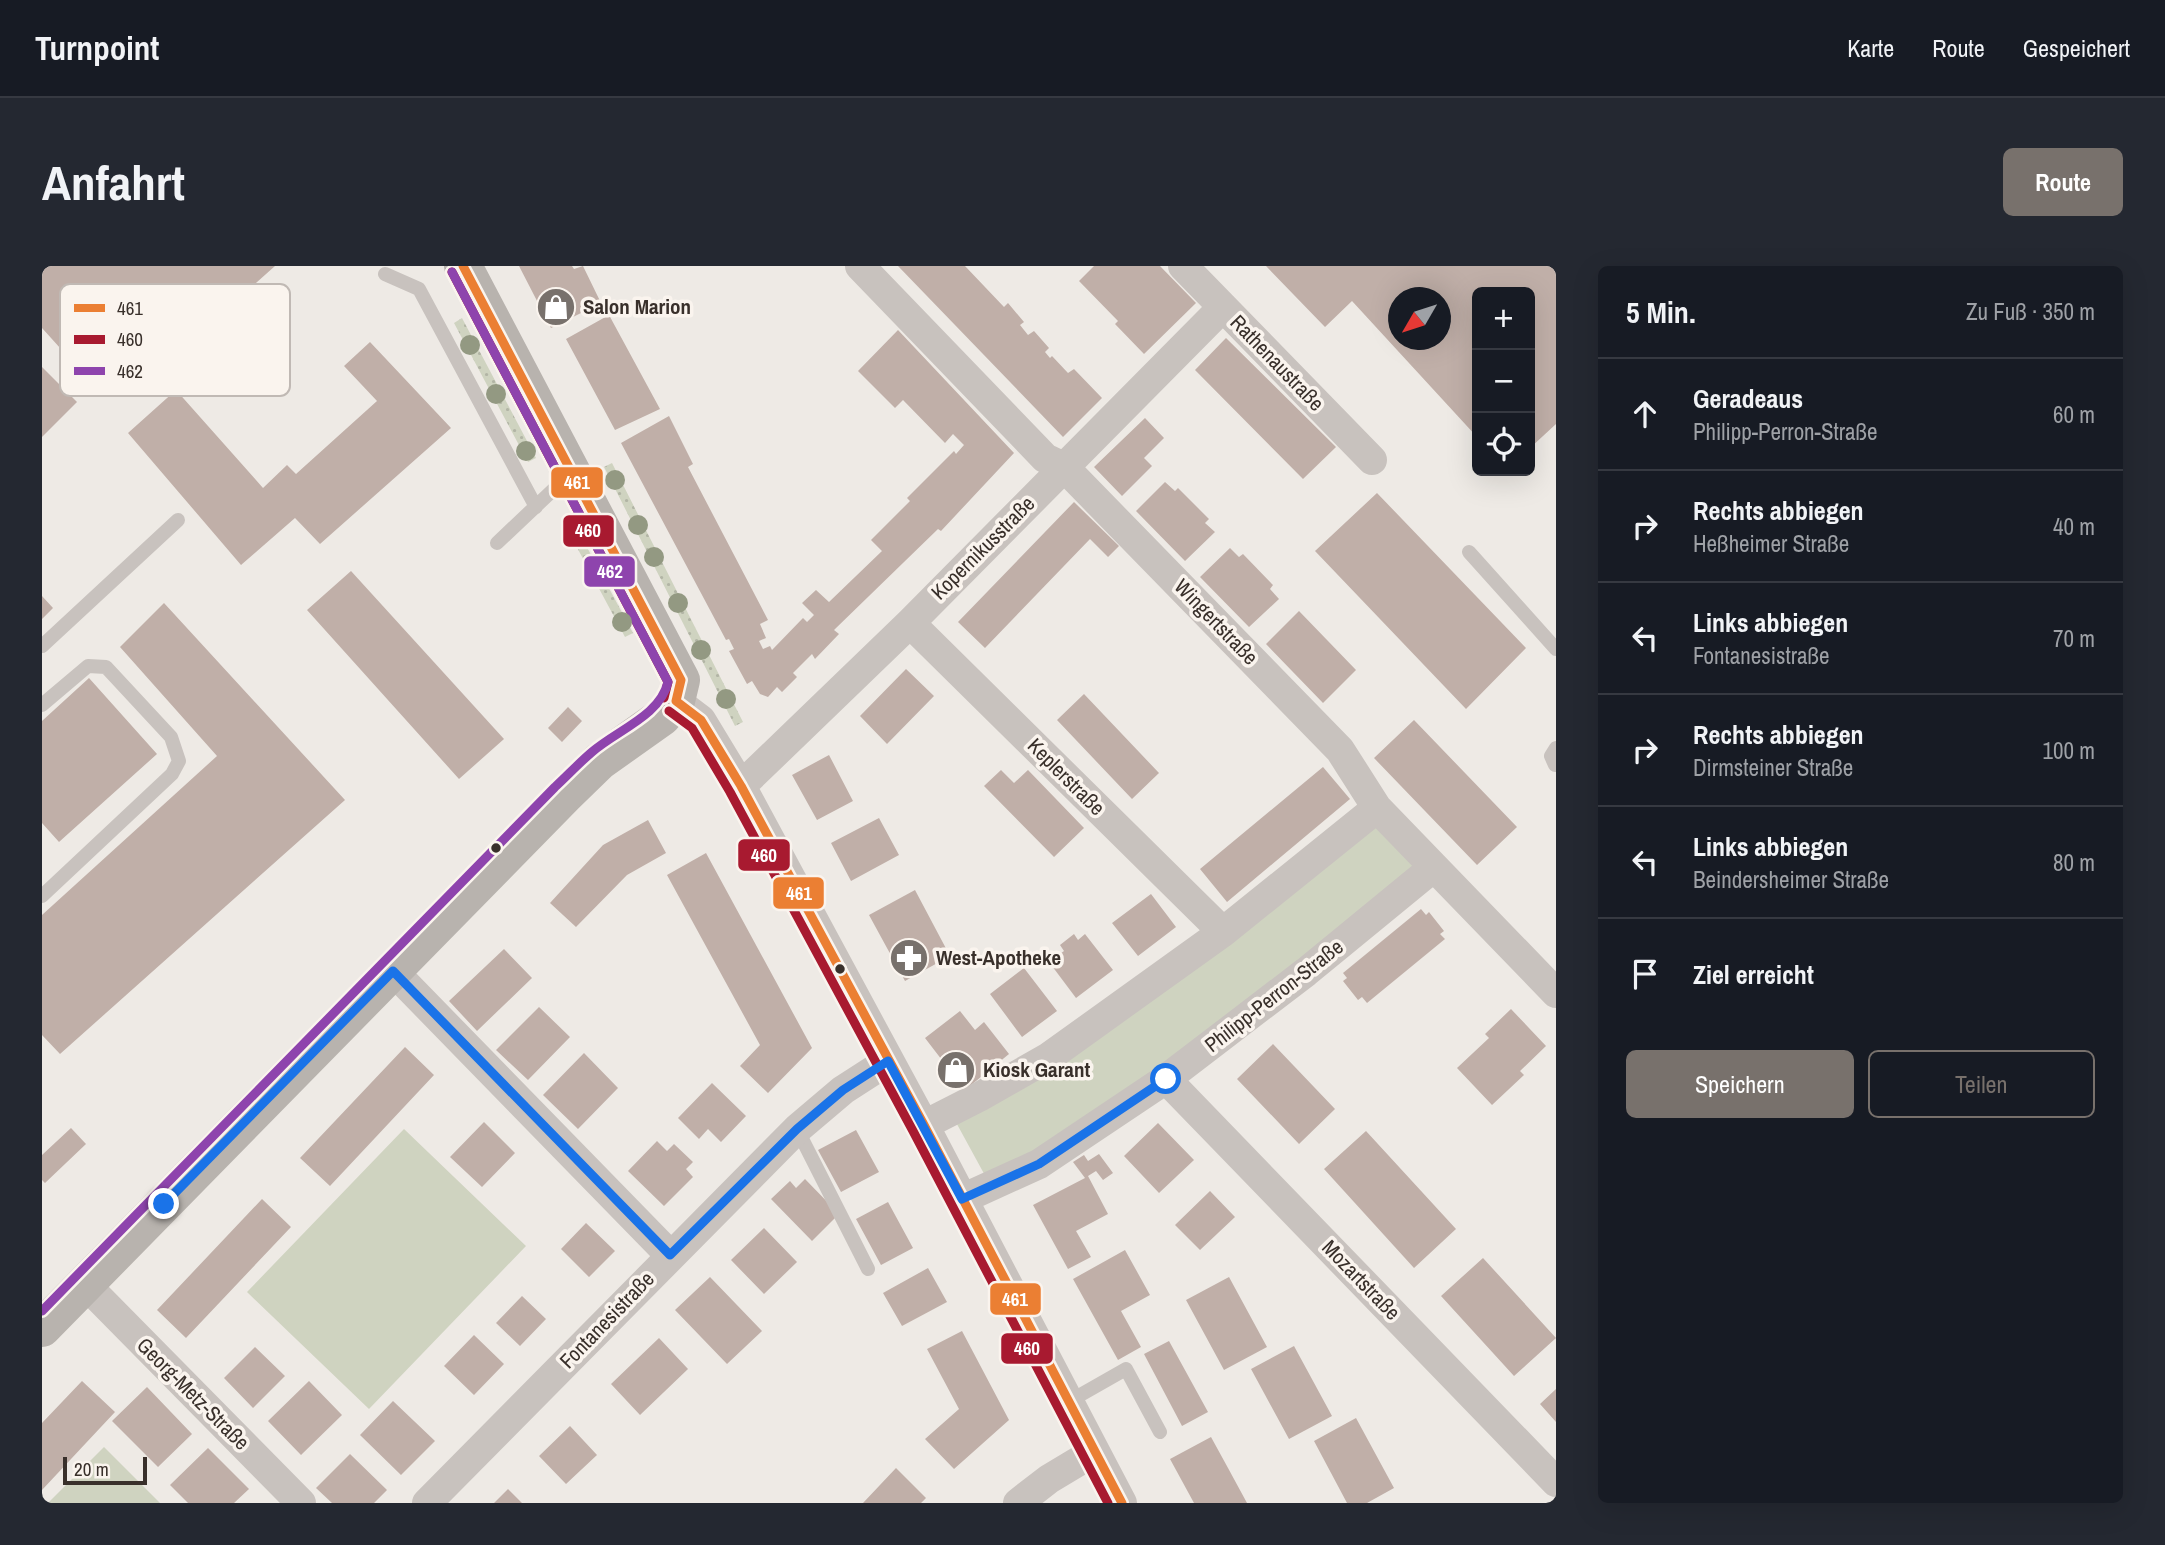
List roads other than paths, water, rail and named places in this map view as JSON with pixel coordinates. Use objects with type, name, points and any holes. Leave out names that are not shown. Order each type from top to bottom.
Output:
[{"type":"street","points":[[42,1328],[600,761],[662,717],[676,701],[681,680],[463,266]]},
{"type":"street","name":"Wingertstraße","points":[[860,266],[1045,458],[1064,467],[1340,750],[1377,808],[1556,993]]},
{"type":"street","name":"Rathenaustraße","points":[[1182,266],[1372,460]]},
{"type":"street","name":"Kopernikusstraße","points":[[741,786],[910,623],[1223,307]]},
{"type":"street","name":"Keplerstraße","points":[[910,623],[1223,932]]},
{"type":"street","points":[[676,701],[701,720],[741,786],[1122,1503]]},
{"type":"street","points":[[923,1125],[1049,1057],[1223,932],[1377,808]]},
{"type":"street","name":"Philipp-Perron-Straße","points":[[962,1199],[1039,1164],[1166,1079],[1306,972],[1434,867]]},
{"type":"street","points":[[393,971],[670,1255]]},
{"type":"street","name":"Fontanesistraße","points":[[427,1503],[797,1129],[843,1090],[888,1061]]},
{"type":"street","name":"Mozartstraße","points":[[1166,1079],[1556,1482]]},
{"type":"street","name":"Georg-Metz-Straße","points":[[86,1285],[301,1503]]},
{"type":"street","points":[[1018,1503],[1049,1479],[1094,1452]]},
{"type":"lane","points":[[385,274],[419,289],[536,507]]},
{"type":"lane","points":[[497,543],[572,472]]},
{"type":"lane","points":[[42,646],[178,520]]},
{"type":"lane","points":[[1469,552],[1556,649]]},
{"type":"lane","points":[[42,705],[88,666],[106,667],[171,737],[179,761],[172,774],[42,896]]},
{"type":"lane","points":[[1555,765],[1551,756],[1556,748]]},
{"type":"lane","points":[[797,1129],[868,1269]]},
{"type":"lane","points":[[1068,1402],[1126,1369],[1160,1432]]},
{"type":"place","name":"Salon Marion","points":[[556,307]]},
{"type":"place","name":"West-Apotheke","points":[[909,958]]},
{"type":"place","name":"Kiosk Garant","points":[[956,1070]]}]
